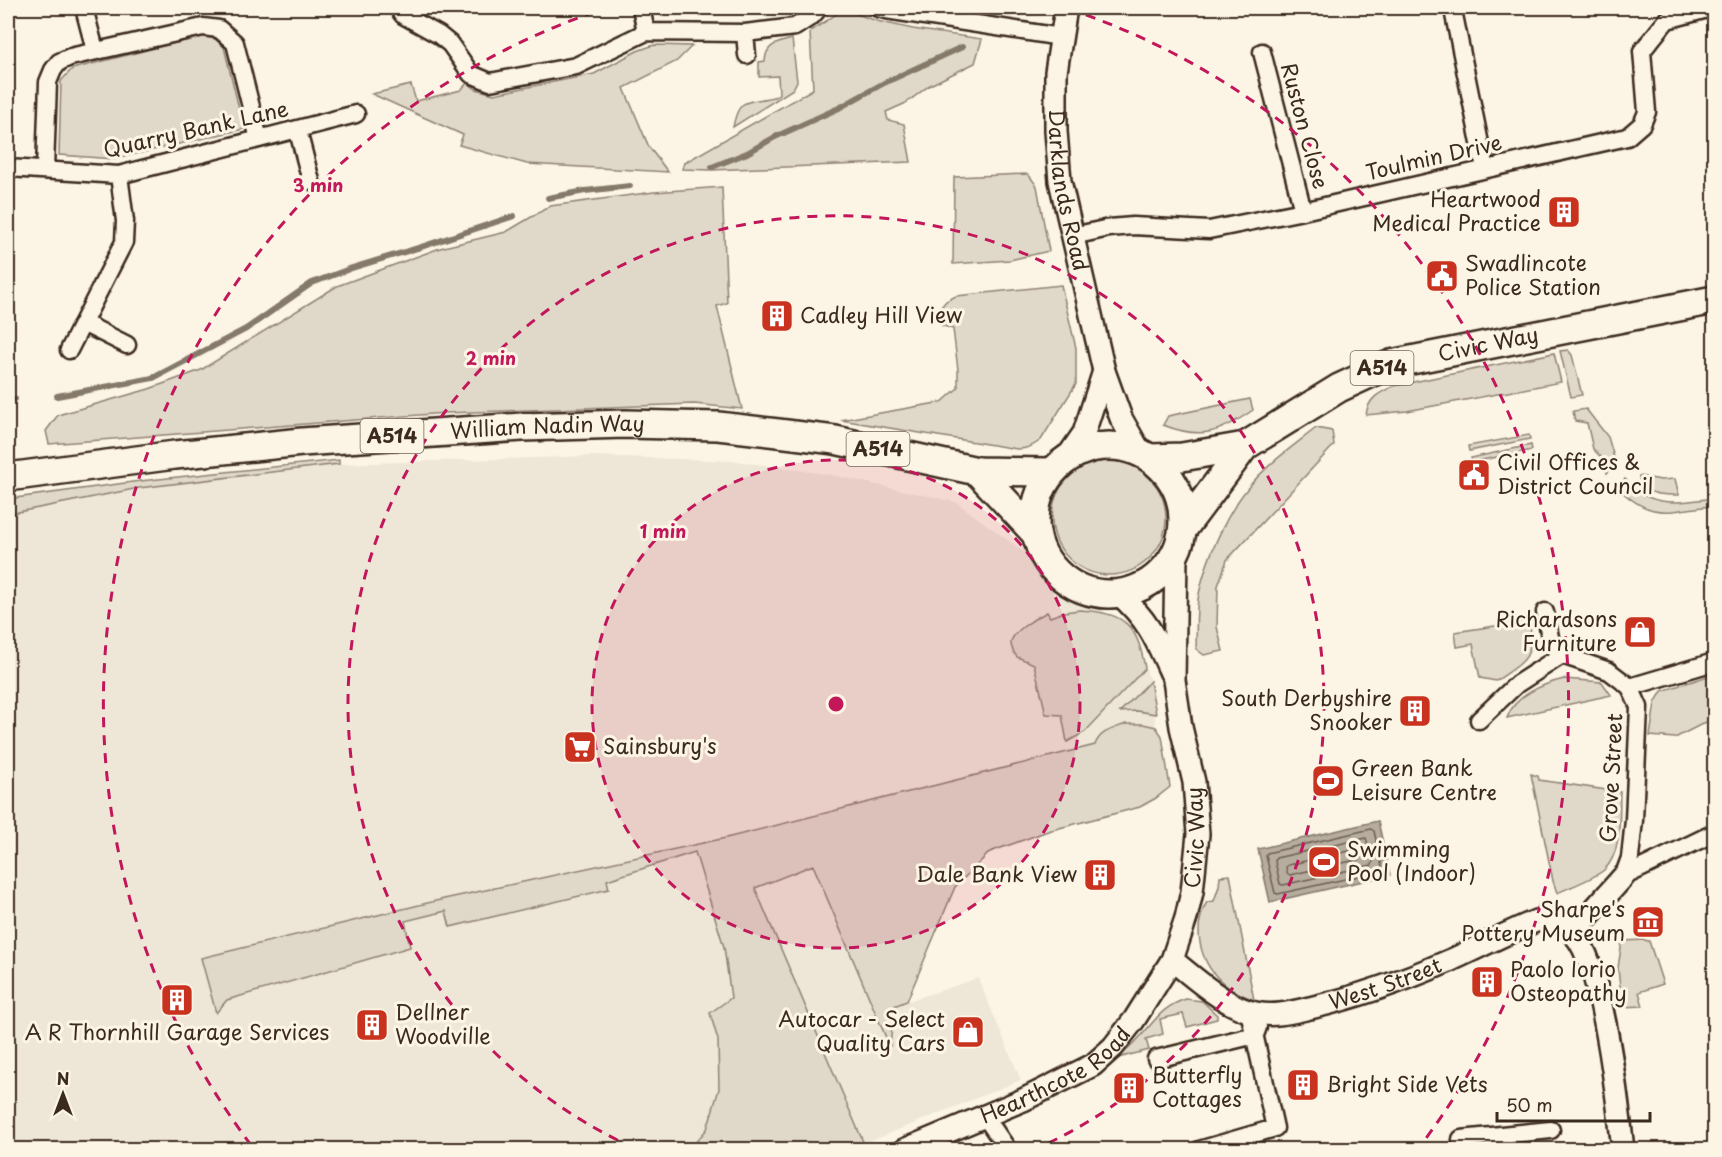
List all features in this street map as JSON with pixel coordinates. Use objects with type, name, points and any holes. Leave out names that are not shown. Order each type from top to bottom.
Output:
[{"type":"main road","name":"Civic Way","points":[[1183,529],[1245,446],[1339,388],[1391,364],[1714,300]]},
{"type":"main road","name":"William Nadin Way","points":[[8,477],[175,455],[302,442],[511,428],[626,424],[718,426],[835,440],[977,471],[1059,465]]},
{"type":"main road","points":[[1118,444],[1145,454],[1168,472],[1181,501],[1183,529],[1181,543],[1176,556],[1149,583],[1135,590],[1098,593],[1080,589],[1063,581],[1051,568],[1041,552],[1036,534],[1036,519],[1043,486],[1059,465],[1082,450],[1118,444]]},
{"type":"main road","name":"Civic Way","points":[[1145,454],[1182,457],[1245,446]]},
{"type":"main road","points":[[977,471],[1036,534]]},
{"type":"street","points":[[84,8],[95,50]]},
{"type":"street","points":[[398,8],[403,15],[439,35],[450,44],[471,74],[490,82],[576,66],[646,32],[745,33],[795,27],[812,16],[819,8]]},
{"type":"street","points":[[641,8],[646,32]]},
{"type":"street","points":[[878,8],[1061,37]]},
{"type":"street","name":"Darklands Road","points":[[1066,8],[1056,72],[1057,159],[1060,181],[1104,371],[1121,418],[1145,454]]},
{"type":"street","name":"Toulmin Drive","points":[[1073,236],[1109,228],[1133,226],[1209,230],[1303,211],[1627,137],[1642,124],[1647,112],[1642,51],[1667,21],[1711,8]]},
{"type":"street","points":[[1454,15],[1485,168]]},
{"type":"street","points":[[45,170],[48,82],[59,62],[95,50],[203,27],[219,29],[235,43],[259,139]]},
{"type":"street","points":[[745,33],[747,56]]},
{"type":"street","name":"Ruston Close","points":[[1262,52],[1303,211]]},
{"type":"street","name":"Quarry Bank Lane","points":[[8,168],[119,175],[356,114]]},
{"type":"street","points":[[298,130],[311,181]]},
{"type":"street","points":[[69,350],[124,242],[125,221],[119,175]]},
{"type":"street","points":[[83,323],[127,345]]},
{"type":"street","points":[[1059,465],[1084,433],[1104,371]]},
{"type":"street","name":"Civic Way","points":[[1172,960],[1186,918],[1196,873],[1198,834],[1194,782],[1179,716],[1174,680],[1176,556]]},
{"type":"street","name":"Civic Way","points":[[1118,593],[1150,627],[1174,680]]},
{"type":"street","points":[[1479,720],[1516,684],[1562,655],[1551,642],[1545,612]]},
{"type":"street","name":"Grove Street","points":[[1562,655],[1609,671],[1630,687],[1639,707],[1634,820],[1630,858],[1623,876]]},
{"type":"street","points":[[1630,687],[1714,662]]},
{"type":"street","points":[[1623,1149],[1616,1090],[1593,975],[1583,945],[1573,933],[1623,876],[1714,833]]},
{"type":"street","name":"West Street","points":[[1256,1012],[1278,1015],[1324,1005],[1446,962],[1536,921],[1547,920],[1560,923],[1573,933]]},
{"type":"street","points":[[1172,960],[1219,995],[1256,1012],[1254,1035],[1275,1128],[1199,1149]]},
{"type":"street","name":"Hearthcote Road","points":[[904,1149],[1023,1100],[1093,1065],[1113,1047],[1134,1020],[1172,960]]},
{"type":"street","points":[[1156,1059],[1254,1035]]},
{"type":"street","points":[[984,1115],[1008,1149]]},
{"type":"street","points":[[1461,1149],[1461,1139],[1551,1130]]},
{"type":"shaded area","points":[[848,11],[877,21],[913,29],[982,39],[975,63],[930,85],[906,103],[886,112],[888,120],[904,124],[911,162],[711,170],[682,169],[684,163],[813,89],[810,32],[838,13]]},
{"type":"shaded area","points":[[202,36],[215,39],[224,47],[244,129],[114,159],[59,155],[61,81],[72,69]]},
{"type":"shaded area","points":[[792,39],[797,81],[793,89],[733,127],[742,105],[777,96],[779,93],[778,76],[759,77],[759,62],[765,61],[768,51],[774,45]]},
{"type":"shaded area","points":[[654,45],[692,46],[677,61],[624,88],[649,147],[668,172],[527,164],[459,145],[463,135],[372,94],[411,85],[416,101],[461,90],[467,83],[476,89],[494,94],[594,74],[637,51]]},
{"type":"shaded area","points":[[1028,174],[1037,186],[1049,251],[1010,260],[953,264],[954,177]]},
{"type":"shaded area","points":[[722,187],[727,303],[717,306],[742,409],[694,404],[445,413],[49,444],[46,431],[58,415],[149,389],[201,370],[337,286],[440,248],[506,232],[550,206],[654,192]]},
{"type":"shaded area","points":[[1061,285],[1076,348],[1076,384],[1041,440],[1035,444],[1017,449],[841,420],[942,402],[958,388],[953,329],[941,325],[932,318],[946,301],[956,296]]},
{"type":"shaded area","points":[[1568,350],[1572,355],[1582,395],[1571,397],[1560,351]]},
{"type":"shaded area","points":[[1554,353],[1561,382],[1407,411],[1366,415],[1372,400],[1394,386]]},
{"type":"shaded area","points":[[1250,399],[1253,410],[1230,424],[1210,432],[1189,432],[1163,425],[1168,416]]},
{"type":"shaded area","points":[[1586,409],[1608,437],[1616,464],[1607,473],[1603,459],[1593,449],[1587,423],[1575,421],[1573,411]]},
{"type":"shaded area","points":[[1316,428],[1332,431],[1334,445],[1227,560],[1218,586],[1217,627],[1223,651],[1204,655],[1196,649],[1198,601],[1206,567],[1217,539],[1231,512],[1254,480]]},
{"type":"shaded area","points":[[1529,435],[1530,439],[1469,451],[1468,446]]},
{"type":"shaded area","points":[[1531,445],[1532,450],[1472,462],[1471,458]]},
{"type":"shaded area","points":[[593,456],[736,461],[831,475],[956,502],[1132,632],[1150,681],[1156,727],[1143,724],[1098,736],[1095,745],[755,888],[813,864],[889,1045],[894,1006],[978,978],[1021,1080],[851,1149],[8,1150],[8,514],[139,488],[339,464]]},
{"type":"shaded area","points":[[339,460],[339,464],[139,488],[8,514],[8,499],[140,481]]},
{"type":"shaded area","points":[[1109,461],[1131,465],[1141,470],[1157,486],[1162,496],[1166,518],[1162,540],[1157,550],[1141,566],[1131,571],[1109,575],[1087,571],[1077,566],[1061,550],[1056,540],[1052,518],[1056,496],[1061,486],[1077,470],[1087,465]]},
{"type":"shaded area","points":[[1639,476],[1661,480],[1675,479],[1679,495],[1648,491],[1640,485]]},
{"type":"shaded area","points":[[1625,479],[1645,496],[1655,500],[1677,502],[1714,498],[1714,506],[1674,511],[1653,510],[1642,506],[1618,488]]},
{"type":"shaded area","points":[[1080,610],[1108,614],[1126,624],[1138,641],[1145,668],[1085,732],[1067,742],[1062,715],[1046,714],[1034,664],[1017,657],[1011,643],[1015,634],[1047,612],[1050,617]]},
{"type":"shaded area","points":[[1522,622],[1530,625],[1531,637],[1528,653],[1524,659],[1513,670],[1496,681],[1480,678],[1473,644],[1457,647],[1455,632]]},
{"type":"shaded area","points":[[1714,674],[1714,718],[1675,738],[1650,736],[1655,703],[1662,691]]},
{"type":"shaded area","points":[[1564,679],[1602,682],[1611,695],[1507,718],[1522,697],[1547,684]]},
{"type":"shaded area","points":[[1150,681],[1156,714],[1137,711],[1120,712]]},
{"type":"shaded area","points":[[1126,724],[1156,727],[1162,736],[1170,787],[1140,807],[1048,831],[990,852],[955,887],[907,1001],[894,1006],[890,1047],[813,865],[755,888],[864,1144],[851,1149],[690,1149],[707,1129],[719,1089],[718,1040],[710,1013],[731,998],[724,947],[695,852],[607,880],[609,889],[450,927],[446,911],[405,921],[410,947],[227,1000],[216,1013],[201,958],[444,899],[726,838],[1095,745],[1104,734]]},
{"type":"shaded area","points":[[1531,774],[1538,776],[1539,780],[1620,792],[1619,833],[1610,862],[1595,876],[1557,893],[1553,881]]},
{"type":"shaded area","points":[[1230,875],[1254,1000],[1232,990],[1213,973],[1207,964],[1200,943],[1202,912],[1207,902],[1214,901],[1220,876]]},
{"type":"shaded area","points":[[1622,941],[1649,941],[1663,984],[1639,992],[1643,1006],[1622,1007],[1618,968]]},
{"type":"shaded area","points":[[1186,999],[1202,1001],[1217,1015],[1217,1019],[1187,1027],[1183,1014],[1160,1019],[1163,1034],[1146,1039],[1149,1050],[1118,1058],[1164,1010]]},
{"type":"water","name":"Swimming Pool (Indoor)","points":[[1378,821],[1390,875],[1270,902],[1258,849]]},
{"type":"waterway","points":[[712,167],[747,153],[884,83],[962,47]]},
{"type":"waterway","points":[[548,198],[630,186]]},
{"type":"waterway","points":[[57,396],[153,378],[246,329],[312,283],[514,216]]},
{"type":"waterway","points":[[8,400],[15,399]]},
{"type":"place","name":"Heartwood Medical Practice","points":[[1564,212]]},
{"type":"place","name":"Swadlincote Police Station","points":[[1442,276]]},
{"type":"place","name":"Cadley Hill View","points":[[777,316]]},
{"type":"place","name":"Civil Offices & District Council","points":[[1474,475]]},
{"type":"place","name":"Richardsons Furniture","points":[[1640,632]]},
{"type":"place","name":"South Derbyshire Snooker","points":[[1415,711]]},
{"type":"place","name":"Sainsbury's","points":[[580,747]]},
{"type":"place","name":"Green Bank Leisure Centre","points":[[1328,781]]},
{"type":"place","name":"Swimming Pool (Indoor)","points":[[1324,862]]},
{"type":"place","name":"Dale Bank View","points":[[1100,875]]},
{"type":"place","name":"Sharpe's Pottery Museum","points":[[1648,922]]},
{"type":"place","name":"Paolo Iorio Osteopathy","points":[[1487,982]]},
{"type":"place","name":"A R Thornhill Garage Services","points":[[177,1000]]},
{"type":"place","name":"Dellner Woodville","points":[[372,1025]]},
{"type":"place","name":"Autocar - Select Quality Cars","points":[[968,1032]]},
{"type":"place","name":"Bright Side Vets","points":[[1303,1085]]},
{"type":"place","name":"Butterfly Cottages","points":[[1129,1088]]}]
